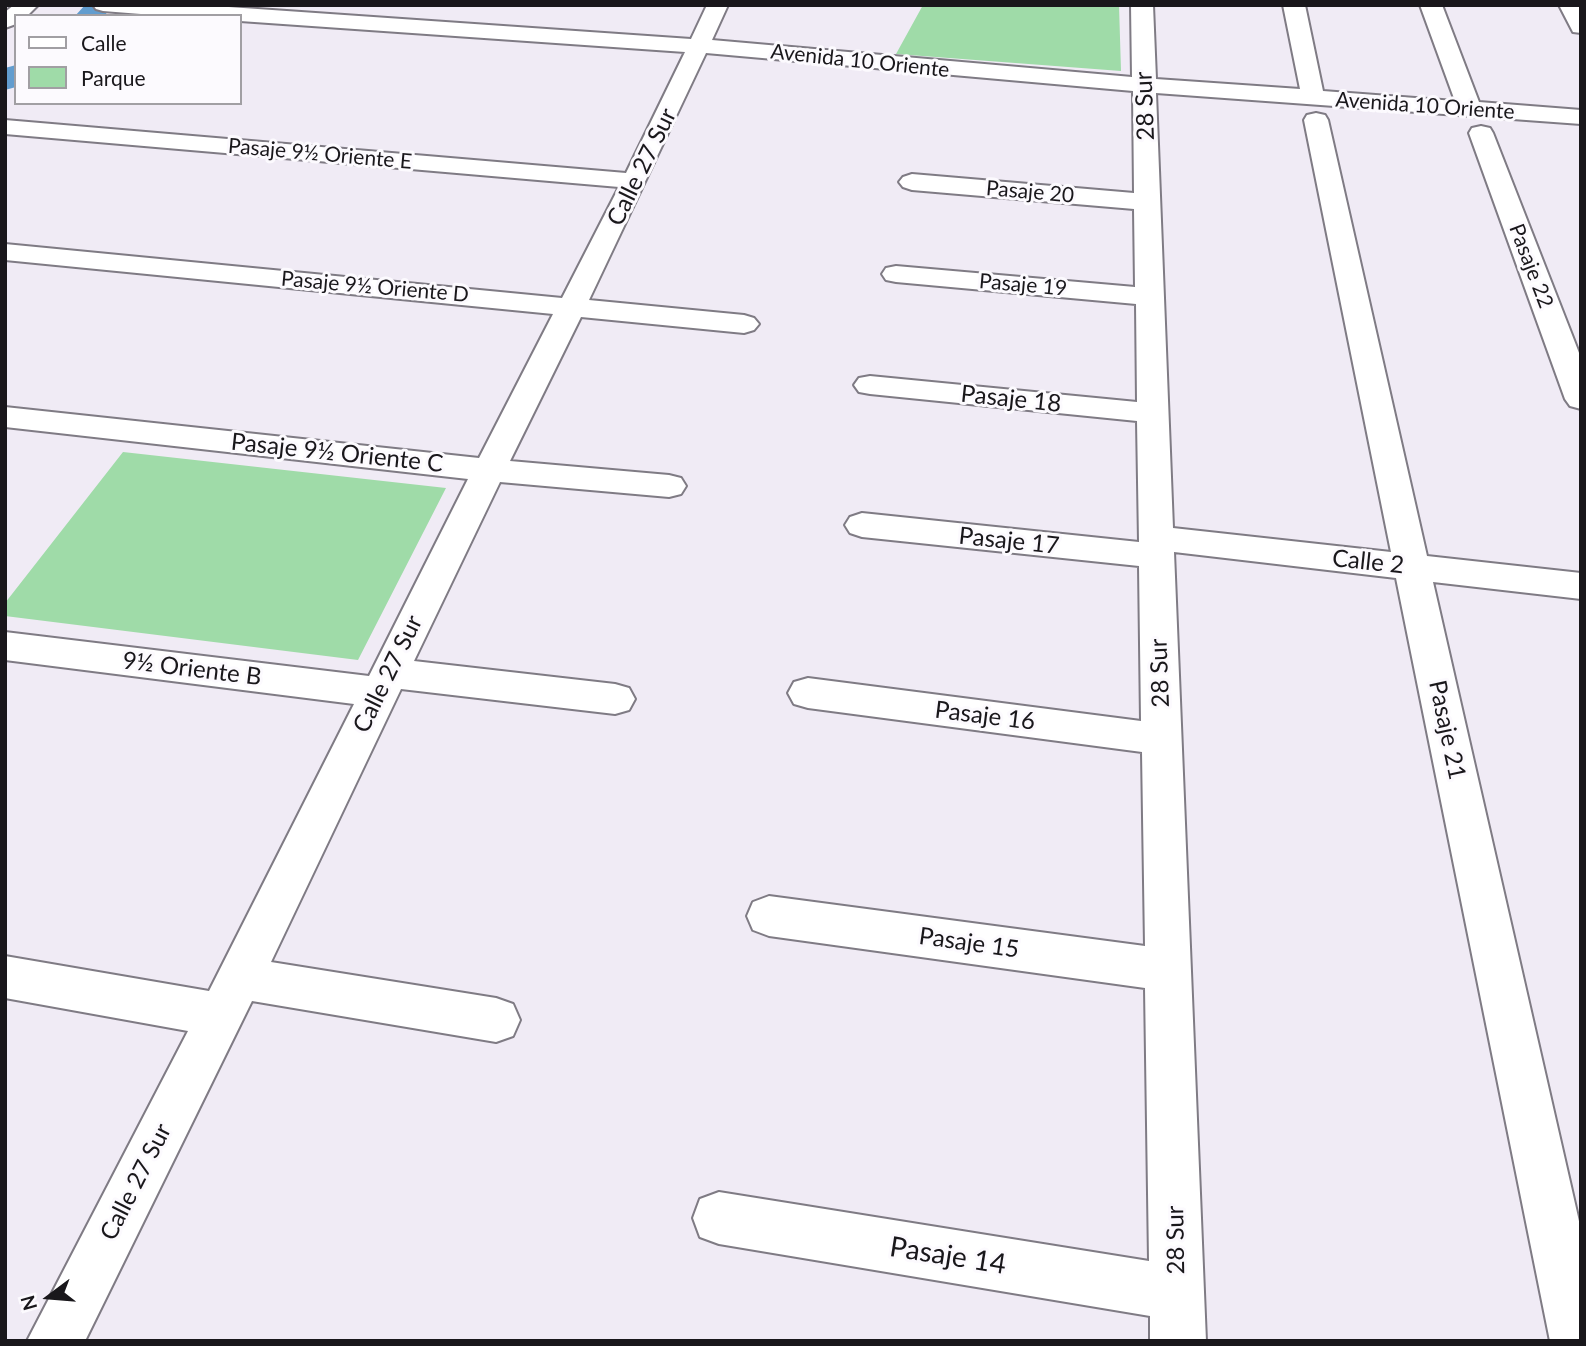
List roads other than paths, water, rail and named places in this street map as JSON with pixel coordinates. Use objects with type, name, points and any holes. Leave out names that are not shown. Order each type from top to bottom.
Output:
[{"type":"street","name":"Avenida 10 Oriente","points":[[103,5],[212,14]]},
{"type":"street","name":"Calle 27 Sur","points":[[55,1341],[230,997],[489,470],[635,181],[718,5]]},
{"type":"street","name":"28 Sur","points":[[1142,5],[1178,1317]]},
{"type":"street","name":"Pasaje 21","points":[[1294,5],[1578,1341]]},
{"type":"street","name":"Pasaje 22","points":[[1431,5],[1581,399]]},
{"type":"street","points":[[1569,5],[1581,27]]},
{"type":"street","name":"Avenida 10 Oriente","points":[[242,16],[699,46],[1145,96],[1475,121],[1581,140]]},
{"type":"street","name":"Avenida 10 Oriente","points":[[1036,98],[1145,96]]},
{"type":"street","points":[[5,118],[21,105]]},
{"type":"street","name":"Avenida 10 Oriente","points":[[1475,121],[1581,117]]},
{"type":"street","name":"Pasaje 9½ Oriente E","points":[[5,127],[635,181]]},
{"type":"street","name":"Pasaje 20","points":[[912,182],[1147,202]]},
{"type":"street","name":"Pasaje 9½ Oriente D","points":[[5,252],[744,324]]},
{"type":"street","name":"Pasaje 19","points":[[895,274],[1150,297]]},
{"type":"street","name":"Pasaje 18","points":[[870,384],[1153,413]]},
{"type":"street","name":"Pasaje 9½ Oriente C","points":[[5,417],[489,470],[670,486]]},
{"type":"street","name":"Pasaje 17","points":[[862,525],[1156,547]]},
{"type":"street","name":"Calle 2","points":[[1156,547],[1412,567],[1581,586]]},
{"type":"street","name":"9½ Oriente B","points":[[5,646],[384,682],[615,699]]},
{"type":"street","name":"Pasaje 16","points":[[808,693],[1161,739]]},
{"type":"street","name":"Pasaje 15","points":[[769,916],[1169,970]]},
{"type":"street","points":[[5,978],[496,1020]]},
{"type":"street","name":"Pasaje 14","points":[[719,1219],[1178,1317]]},
{"type":"waterway","points":[[90,14],[101,5]]},
{"type":"waterway","points":[[5,82],[14,75]]}]
